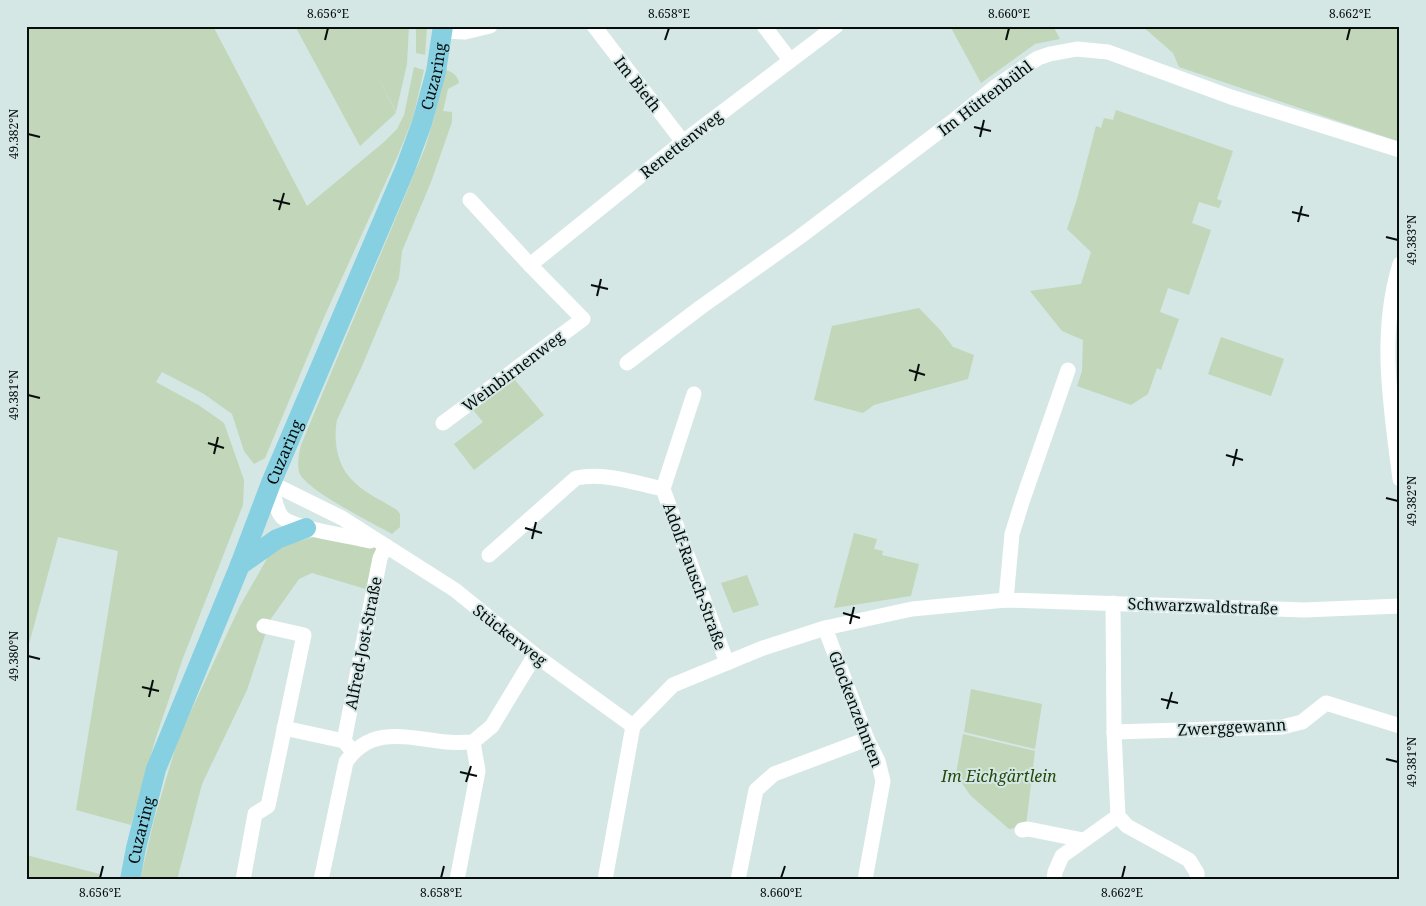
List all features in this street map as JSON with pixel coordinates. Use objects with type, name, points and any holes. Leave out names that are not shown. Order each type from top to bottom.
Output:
[{"type":"main road","name":"Cuzaring","points":[[130,880],[156,769],[271,483],[405,168],[422,123],[436,72],[443,29]]},
{"type":"main road","points":[[240,564],[277,539],[306,528]]},
{"type":"street","points":[[443,29],[465,32],[490,26]]},
{"type":"street","name":"Im Bieth","points":[[594,26],[683,142]]},
{"type":"street","points":[[764,26],[790,60]]},
{"type":"street","name":"Renettenweg","points":[[530,266],[683,142],[836,26]]},
{"type":"street","name":"Im Hüttenbühl","points":[[627,364],[953,121],[995,87],[1038,58],[1050,54],[1077,49],[1108,52],[1231,97],[1400,150]]},
{"type":"street","points":[[470,200],[530,266]]},
{"type":"street","name":"Weinbirnenweg","points":[[443,423],[583,319],[530,266]]},
{"type":"street","points":[[1399,271],[1389,329],[1388,386],[1392,405],[1399,472]]},
{"type":"street","points":[[1006,600],[1012,534],[1068,370]]},
{"type":"street","name":"Adolf-Rausch-Straße","points":[[694,394],[663,489],[727,663]]},
{"type":"street","name":"Adolf-Rausch-Straße","points":[[489,555],[576,478],[602,476],[663,489]]},
{"type":"street","name":"Stückerweg","points":[[271,483],[276,506],[283,518],[306,528],[386,546]]},
{"type":"street","name":"Stückerweg","points":[[271,483],[342,518],[455,590],[535,655],[633,726]]},
{"type":"street","name":"Alfred-Jost-Straße","points":[[322,880],[346,762],[380,558],[386,546]]},
{"type":"street","name":"Schwarzwaldstraße","points":[[633,726],[673,685],[763,648],[825,628],[912,609],[1006,600],[1304,610],[1400,606]]},
{"type":"street","points":[[1113,603],[1114,732],[1118,816],[1127,826],[1188,860],[1197,873],[1197,880]]},
{"type":"street","points":[[243,880],[255,814],[268,806],[304,635],[264,626]]},
{"type":"street","name":"Glockenzehnten","points":[[825,628],[867,739],[878,761],[883,781],[865,880]]},
{"type":"street","points":[[284,728],[348,746],[392,736],[448,742],[473,742],[492,726],[535,655]]},
{"type":"street","name":"Zwerggewann","points":[[1114,732],[1282,727],[1302,722],[1326,703],[1400,726]]},
{"type":"street","points":[[605,880],[633,726]]},
{"type":"street","points":[[738,880],[756,790],[774,774],[867,739]]},
{"type":"street","points":[[457,880],[478,771],[473,742]]},
{"type":"street","points":[[1054,880],[1055,872],[1062,856],[1118,816]]},
{"type":"street","points":[[1022,830],[1028,829],[1083,840]]},
{"type":"green space","points":[[26,26],[213,26],[307,206],[397,129],[404,115],[414,67],[424,70],[413,118],[398,155],[325,315],[265,458],[254,464],[244,451],[232,414],[204,394],[162,372],[156,382],[200,406],[224,423],[244,480],[243,505],[183,658],[156,737],[131,825],[76,810],[118,551],[58,537],[26,655]]},
{"type":"green space","points":[[295,26],[409,26],[407,64],[396,112],[374,69],[396,113],[360,146]]},
{"type":"green space","points":[[416,26],[427,26],[425,55],[416,53]]},
{"type":"green space","points":[[950,26],[1053,26],[1060,39],[1035,44],[981,83]]},
{"type":"green space","points":[[1142,26],[1400,26],[1400,142],[1179,67],[1173,53]]},
{"type":"green space","points":[[445,70],[454,74],[459,83],[448,89],[443,111],[452,112],[452,122],[431,182],[402,251],[399,278],[337,420],[336,428],[336,445],[340,461],[348,476],[364,490],[397,510],[400,514],[400,527],[392,534],[313,488],[299,472],[298,458],[301,445],[425,148]]},
{"type":"green space","points":[[1116,110],[1233,151],[1217,199],[1222,201],[1219,208],[1199,202],[1192,223],[1211,230],[1189,295],[1168,288],[1160,312],[1179,319],[1161,370],[1157,368],[1148,394],[1131,405],[1077,386],[1082,371],[1083,340],[1062,331],[1030,291],[1081,284],[1091,252],[1067,229],[1096,126],[1101,128],[1104,118],[1113,120]]},
{"type":"green space","points":[[919,308],[953,347],[974,355],[968,379],[874,405],[863,413],[814,400],[832,326]]},
{"type":"green space","points":[[1221,337],[1284,359],[1271,396],[1208,374]]},
{"type":"green space","points":[[515,380],[544,415],[474,470],[454,444],[483,422],[473,410]]},
{"type":"green space","points":[[854,533],[877,539],[874,549],[883,551],[882,555],[919,564],[911,596],[834,608]]},
{"type":"green space","points":[[318,536],[380,548],[369,590],[312,573],[299,579],[270,620],[247,690],[202,784],[177,880],[140,880],[154,820],[178,739],[240,606],[269,555],[281,546]]},
{"type":"green space","points":[[747,575],[759,605],[733,613],[721,583]]},
{"type":"green space","points":[[971,689],[1042,704],[1035,749],[964,732]]},
{"type":"green space","name":"Im Eichgärtlein","points":[[963,734],[1035,751],[1026,826],[1009,829],[970,795],[956,774]]},
{"type":"green space","points":[[26,855],[100,874],[99,880],[26,880]]}]
